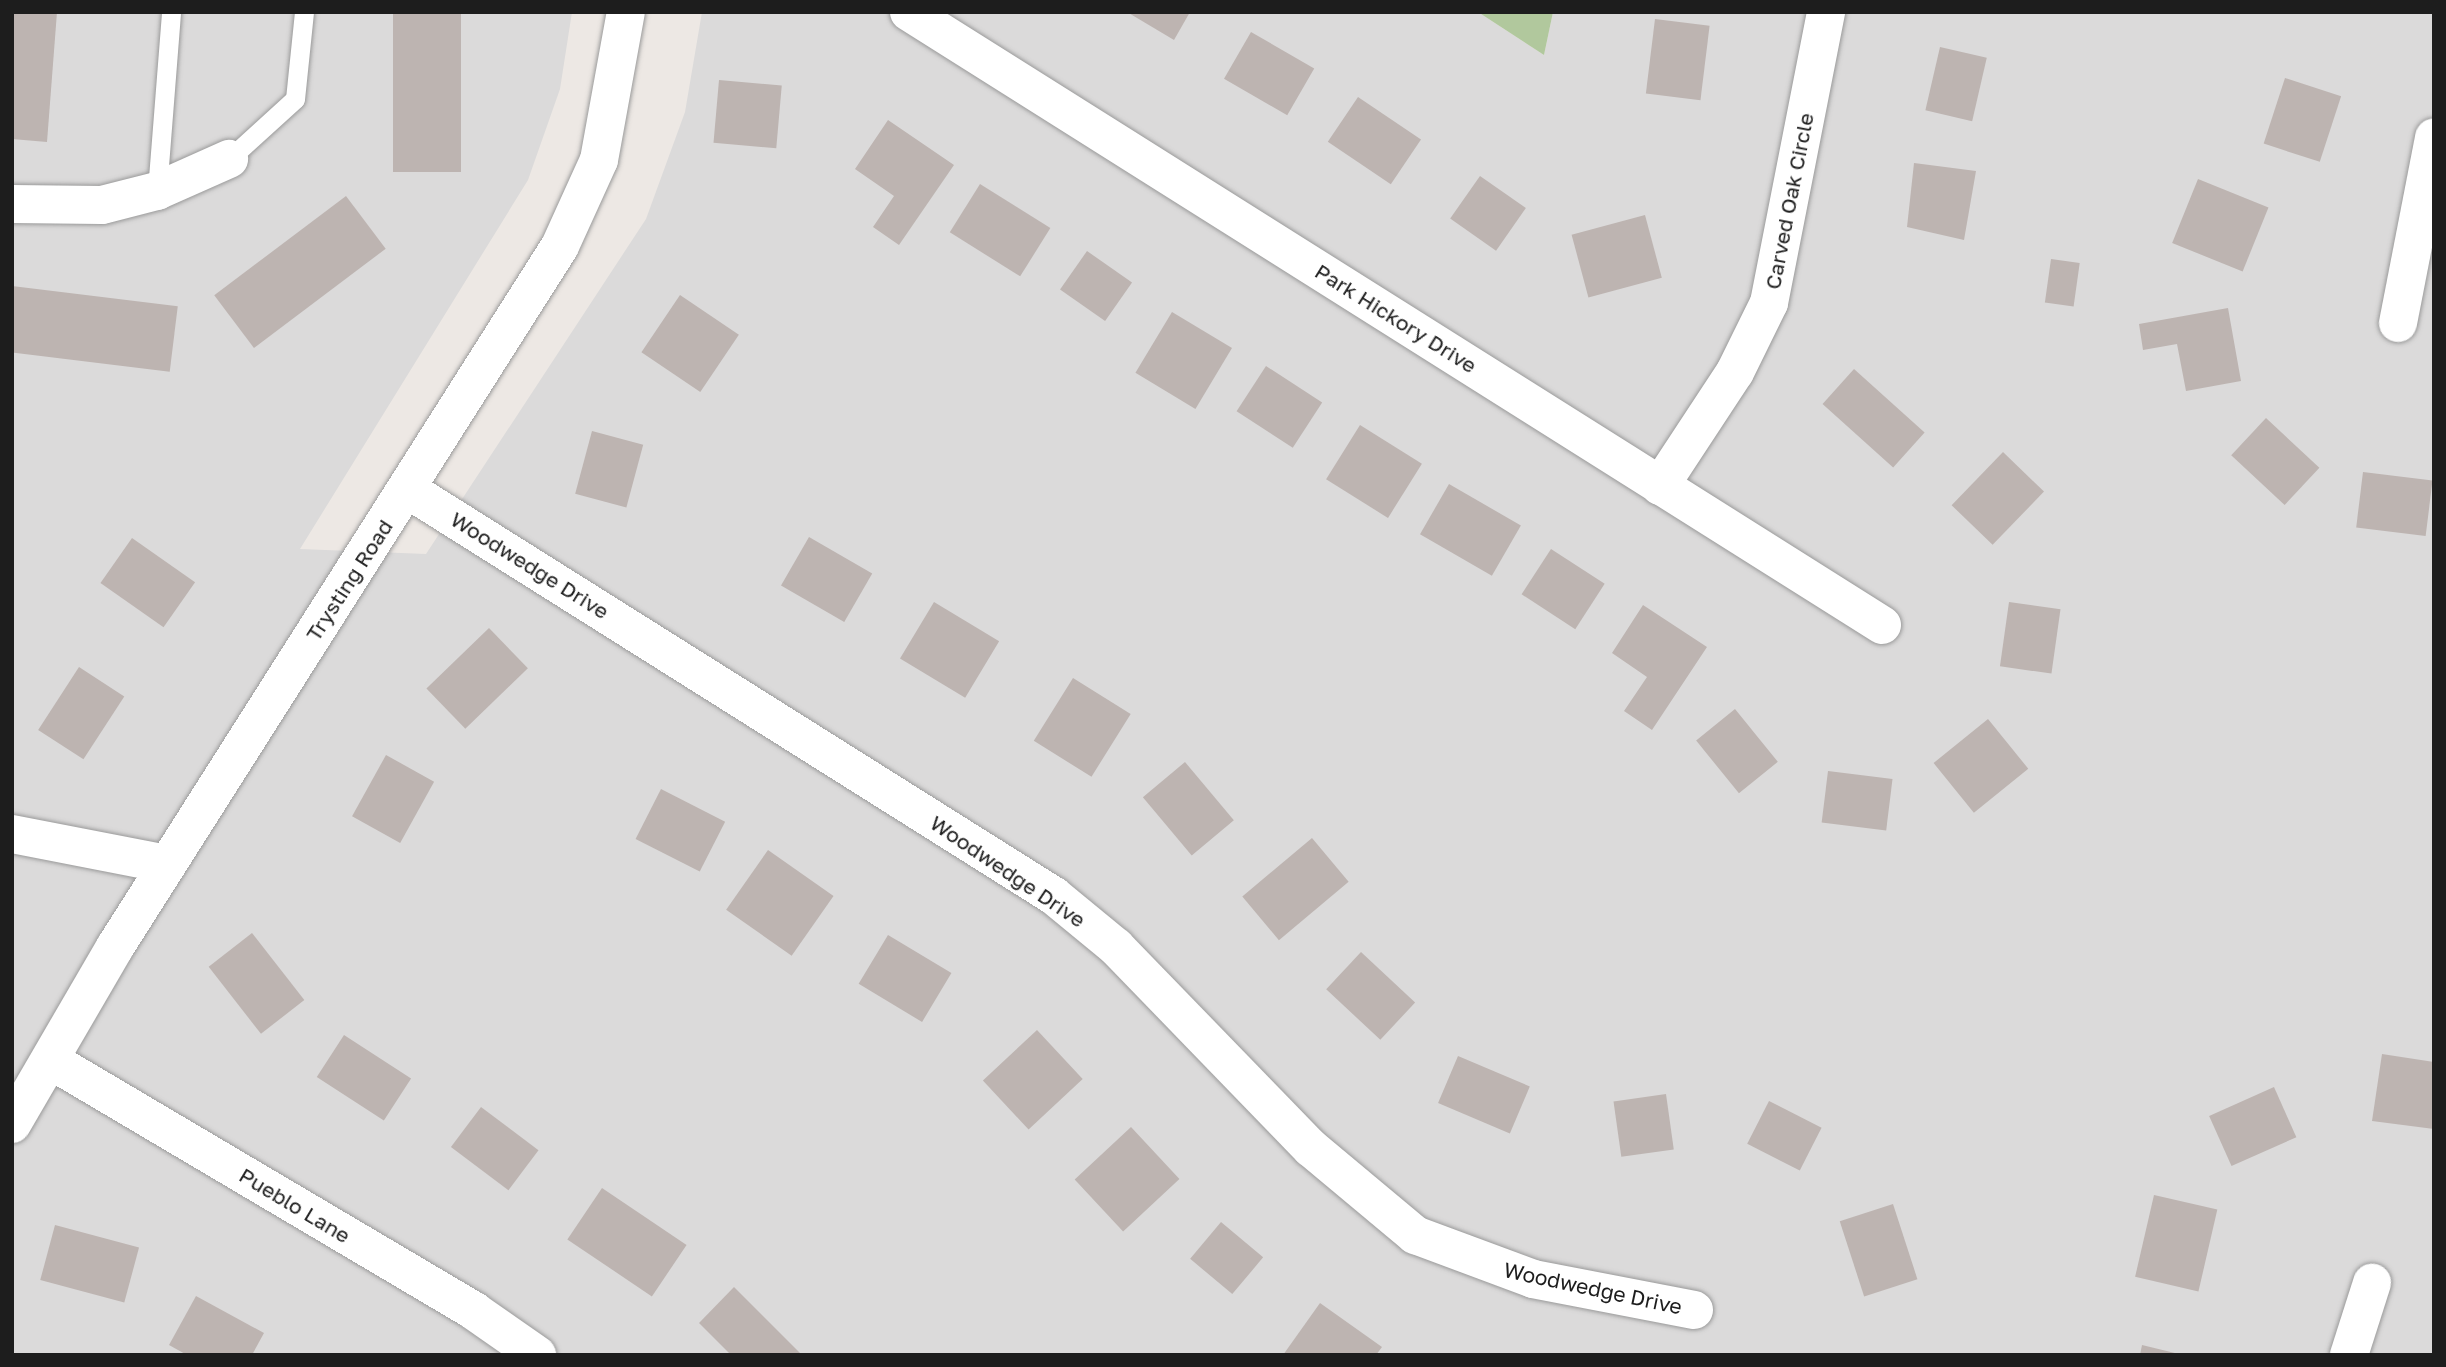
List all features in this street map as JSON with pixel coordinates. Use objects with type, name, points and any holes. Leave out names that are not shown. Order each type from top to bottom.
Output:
[{"type":"street","name":"Trysting Road","points":[[12,1124],[167,864],[560,246],[599,160],[626,12]]},
{"type":"street","name":"Park Hickory Drive","points":[[909,12],[1882,625]]},
{"type":"street","name":"Carved Oak Circle","points":[[1660,486],[1735,372],[1769,303],[1826,12]]},
{"type":"street","points":[[2398,323],[2434,137]]},
{"type":"street","points":[[12,204],[102,205],[157,191],[229,159]]},
{"type":"street","name":"Woodwedge Drive","points":[[407,489],[1054,897],[1116,947],[1320,1157],[1415,1235],[1533,1279],[1694,1310]]},
{"type":"street","points":[[12,834],[167,864]]},
{"type":"street","name":"Pueblo Lane","points":[[50,1060],[474,1311],[537,1355]]},
{"type":"street","points":[[2349,1355],[2372,1283]]},
{"type":"lane","points":[[157,191],[171,12]]},
{"type":"lane","points":[[229,159],[295,99],[304,12]]},
{"type":"shaded area","points":[[12,12],[572,12],[560,89],[528,180],[300,549],[426,554],[646,219],[685,112],[702,12],[1478,12],[1544,55],[1553,12],[2434,12],[2434,1355],[12,1355]]},
{"type":"green space","points":[[1478,12],[1553,12],[1544,55]]},
{"type":"building","points":[[12,12],[57,12],[47,142],[12,139]]},
{"type":"building","points":[[393,12],[461,12],[461,172],[393,172]]},
{"type":"building","points":[[1127,12],[1190,12],[1174,40]]},
{"type":"building","points":[[1655,19],[1710,26],[1700,100],[1646,93]]},
{"type":"building","points":[[1251,32],[1314,68],[1287,115],[1224,79]]},
{"type":"building","points":[[1940,47],[1987,58],[1972,121],[1925,110]]},
{"type":"building","points":[[2285,78],[2341,96],[2320,162],[2264,144]]},
{"type":"building","points":[[719,80],[782,85],[776,148],[714,143]]},
{"type":"building","points":[[1358,97],[1421,139],[1391,184],[1328,142]]},
{"type":"building","points":[[888,120],[954,165],[899,245],[873,227],[894,196],[855,169]]},
{"type":"building","points":[[1914,163],[1976,171],[1964,240],[1907,227]]},
{"type":"building","points":[[1480,176],[1526,208],[1496,251],[1450,219]]},
{"type":"building","points":[[2198,179],[2268,207],[2243,271],[2172,243]]},
{"type":"building","points":[[980,184],[1050,228],[1020,276],[950,232]]},
{"type":"building","points":[[346,196],[386,249],[254,348],[214,295]]},
{"type":"building","points":[[1645,215],[1662,278],[1588,297],[1572,235]]},
{"type":"building","points":[[1087,251],[1132,283],[1105,321],[1060,290]]},
{"type":"building","points":[[2051,259],[2080,263],[2074,307],[2045,303]]},
{"type":"building","points":[[12,286],[178,306],[170,372],[12,352]]},
{"type":"building","points":[[680,295],[739,335],[700,392],[641,352]]},
{"type":"building","points":[[2228,308],[2241,381],[2186,391],[2177,344],[2143,350],[2139,324]]},
{"type":"building","points":[[1172,312],[1232,348],[1195,409],[1135,373]]},
{"type":"building","points":[[1266,366],[1322,402],[1293,448],[1237,411]]},
{"type":"building","points":[[1854,369],[1925,433],[1893,467],[1823,404]]},
{"type":"building","points":[[2266,418],[2319,468],[2285,505],[2231,455]]},
{"type":"building","points":[[1360,425],[1422,464],[1388,518],[1326,479]]},
{"type":"building","points":[[592,431],[643,445],[626,508],[575,494]]},
{"type":"building","points":[[2003,452],[2044,492],[1993,545],[1952,505]]},
{"type":"building","points":[[2363,472],[2432,481],[2426,536],[2356,528]]},
{"type":"building","points":[[1449,484],[1521,526],[1492,576],[1420,534]]},
{"type":"building","points":[[809,537],[872,574],[844,622],[781,585]]},
{"type":"building","points":[[132,538],[195,582],[164,627],[100,583]]},
{"type":"building","points":[[1551,549],[1605,584],[1575,629],[1522,594]]},
{"type":"building","points":[[934,602],[999,641],[965,698],[900,659]]},
{"type":"building","points":[[2009,602],[2060,609],[2051,674],[2000,666]]},
{"type":"building","points":[[1643,605],[1707,647],[1652,730],[1624,711],[1647,677],[1612,653]]},
{"type":"building","points":[[489,628],[528,668],[465,729],[426,688]]},
{"type":"building","points":[[79,667],[124,696],[83,759],[38,730]]},
{"type":"building","points":[[1073,678],[1131,714],[1091,777],[1034,741]]},
{"type":"building","points":[[1735,709],[1778,762],[1739,793],[1696,740]]},
{"type":"building","points":[[1988,719],[2028,769],[1974,813],[1934,763]]},
{"type":"building","points":[[386,755],[434,782],[400,843],[352,816]]},
{"type":"building","points":[[1185,762],[1234,820],[1192,856],[1143,797]]},
{"type":"building","points":[[1828,771],[1893,779],[1886,831],[1822,823]]},
{"type":"building","points":[[661,789],[725,822],[700,872],[636,839]]},
{"type":"building","points":[[1312,838],[1349,882],[1279,940],[1242,896]]},
{"type":"building","points":[[768,850],[834,896],[792,956],[726,910]]},
{"type":"building","points":[[252,933],[304,1000],[261,1034],[209,967]]},
{"type":"building","points":[[888,935],[951,973],[922,1022],[859,984]]},
{"type":"building","points":[[1361,952],[1415,1002],[1380,1040],[1326,989]]},
{"type":"building","points":[[1037,1030],[1083,1079],[1029,1129],[983,1080]]},
{"type":"building","points":[[344,1035],[411,1079],[384,1121],[317,1077]]},
{"type":"building","points":[[2382,1054],[2434,1062],[2434,1129],[2372,1121]]},
{"type":"building","points":[[1458,1056],[1530,1086],[1510,1133],[1438,1103]]},
{"type":"building","points":[[2274,1087],[2296,1137],[2232,1166],[2209,1116]]},
{"type":"building","points":[[1666,1094],[1674,1149],[1621,1157],[1614,1101]]},
{"type":"building","points":[[1769,1101],[1822,1128],[1800,1171],[1747,1144]]},
{"type":"building","points":[[481,1107],[539,1150],[508,1190],[451,1147]]},
{"type":"building","points":[[1131,1127],[1179,1179],[1123,1231],[1075,1180]]},
{"type":"building","points":[[602,1188],[687,1245],[652,1296],[567,1239]]},
{"type":"building","points":[[2154,1195],[2217,1210],[2198,1291],[2135,1277]]},
{"type":"building","points":[[1893,1204],[1917,1279],[1864,1296],[1840,1221]]},
{"type":"building","points":[[1221,1222],[1263,1257],[1232,1294],[1190,1259]]},
{"type":"building","points":[[55,1225],[139,1248],[124,1303],[40,1280]]},
{"type":"building","points":[[734,1287],[800,1353],[799,1355],[731,1355],[699,1323]]},
{"type":"building","points":[[196,1296],[264,1333],[252,1355],[187,1355],[169,1345]]},
{"type":"building","points":[[1320,1303],[1382,1347],[1376,1355],[1283,1355]]},
{"type":"building","points":[[2142,1345],[2179,1354],[2140,1355]]}]
